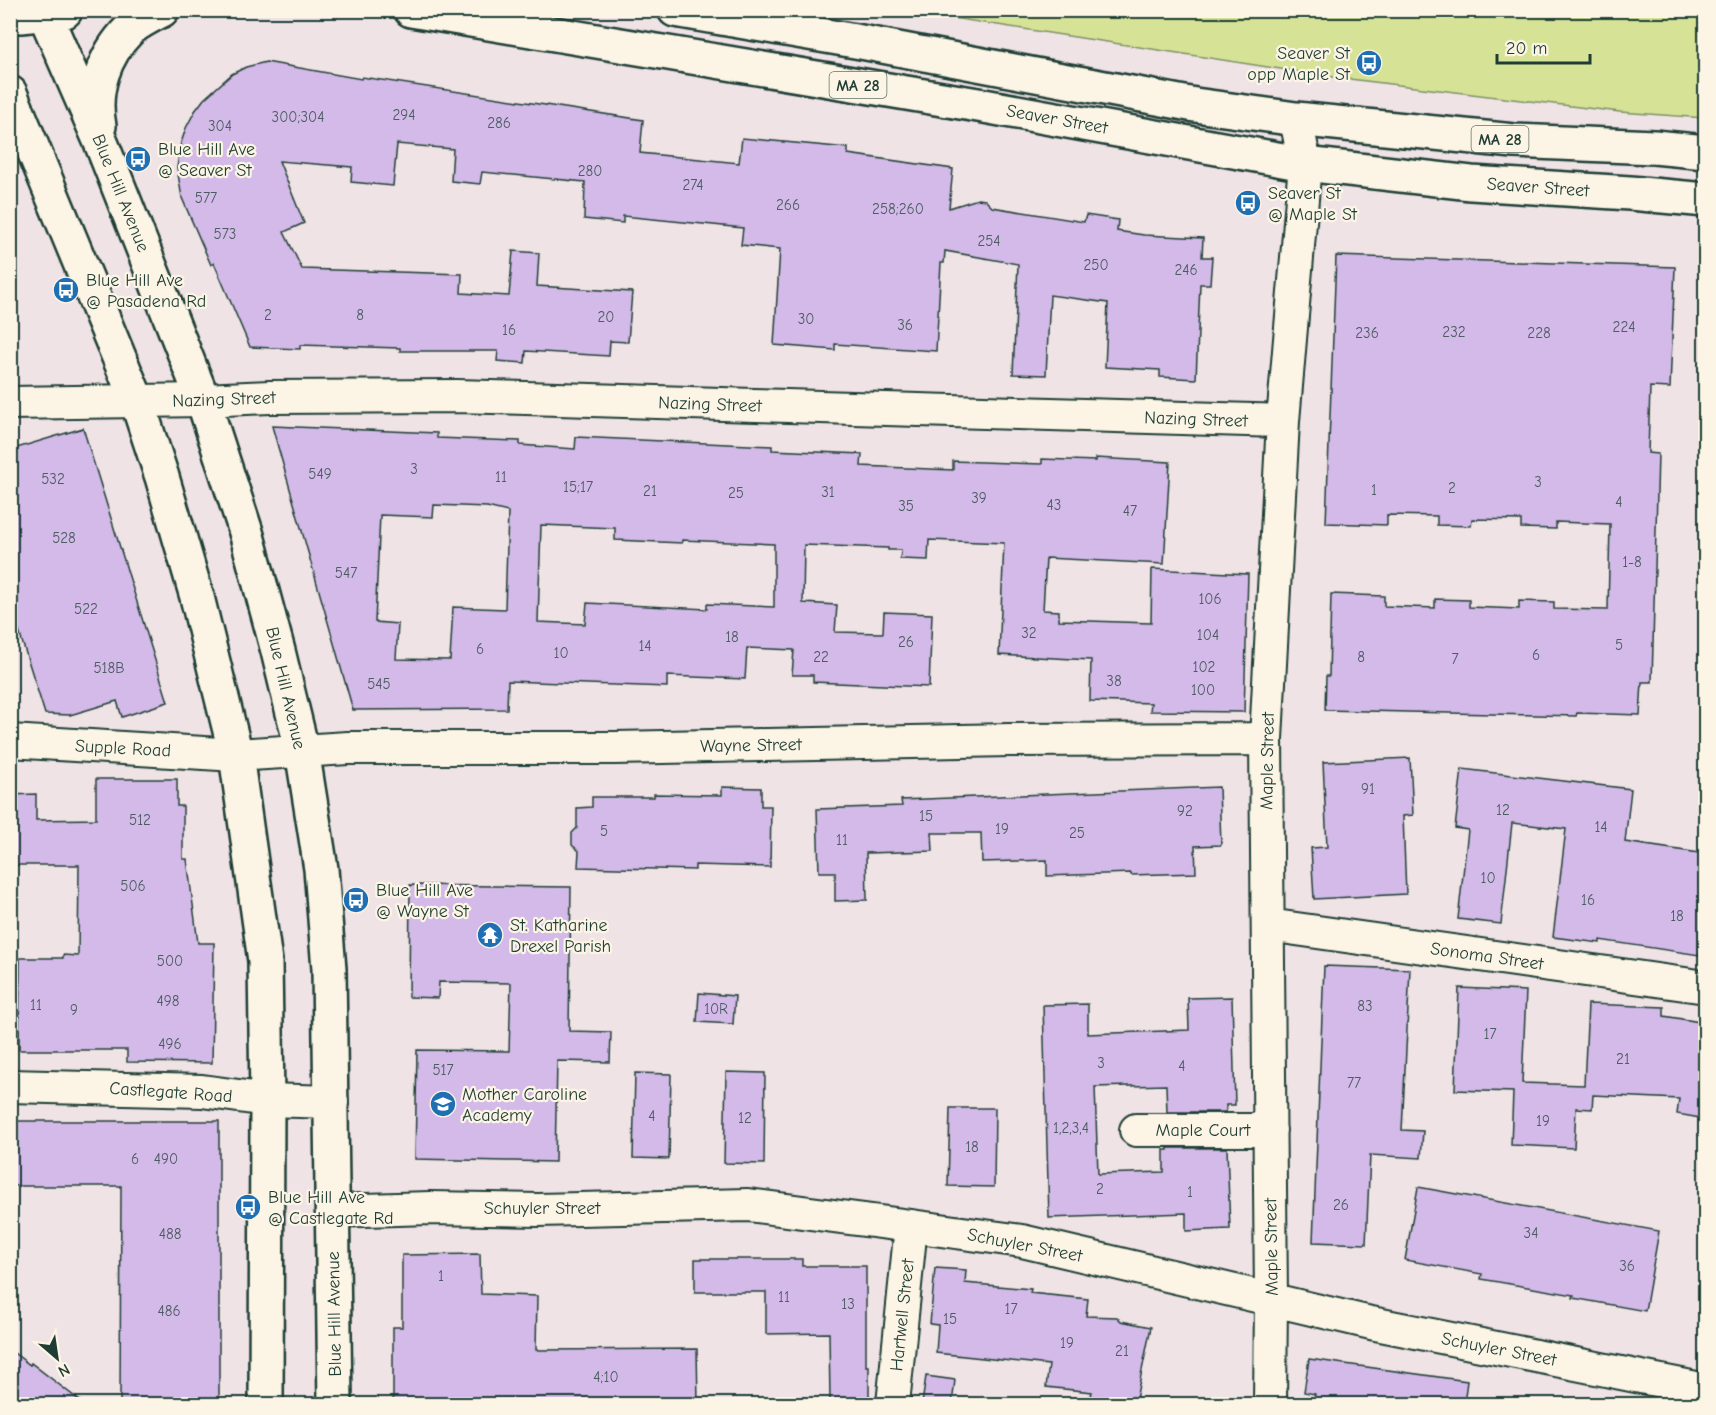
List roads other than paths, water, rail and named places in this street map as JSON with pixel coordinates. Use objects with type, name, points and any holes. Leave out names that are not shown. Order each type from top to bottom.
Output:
[{"type":"main road","points":[[102,145],[97,116],[97,96],[107,59],[130,29],[162,10]]},
{"type":"main road","name":"Seaver Street","points":[[411,10],[984,106],[1305,164],[1471,183],[1706,200]]},
{"type":"main road","name":"MA 28","points":[[675,10],[861,42],[1195,105],[1296,119],[1514,141],[1654,147],[1706,152]]},
{"type":"main road","points":[[10,15],[52,12]]},
{"type":"main road","name":"Blue Hill Avenue","points":[[52,12],[203,400],[246,532],[302,750],[321,869],[329,969],[335,1404]]},
{"type":"main road","points":[[10,93],[137,401],[197,597],[236,755],[265,961],[266,1404]]},
{"type":"street","name":"Maple Street","points":[[1270,1404],[1266,739],[1283,421],[1305,164],[1296,119]]},
{"type":"street","name":"Nazing Street","points":[[10,403],[270,397],[457,396],[1283,421]]},
{"type":"street","name":"Wayne Street","points":[[236,755],[348,748],[615,748],[1021,740],[1266,739]]},
{"type":"street","name":"Supple Road","points":[[10,741],[236,755]]},
{"type":"street","name":"Sonoma Street","points":[[1268,925],[1706,987]]},
{"type":"street","name":"Castlegate Road","points":[[10,1086],[202,1091],[267,1100],[332,1102]]},
{"type":"street","name":"Maple Court","points":[[1136,1130],[1269,1130]]},
{"type":"street","name":"Schuyler Street","points":[[332,1211],[430,1208],[538,1210],[748,1205],[911,1226],[1022,1241],[1371,1323],[1706,1390]]},
{"type":"street","name":"Hartwell Street","points":[[893,1404],[911,1226]]},
{"type":"place","name":"Seaver St opp Maple St","points":[[1369,63]]},
{"type":"place","name":"Blue Hill Ave @ Seaver St","points":[[138,159]]},
{"type":"place","name":"Seaver St @ Maple St","points":[[1248,203]]},
{"type":"place","name":"Blue Hill Ave @ Pasadena Rd","points":[[66,290]]},
{"type":"place","name":"Blue Hill Ave @ Wayne St","points":[[356,900]]},
{"type":"place","name":"St. Katharine Drexel Parish","points":[[490,935]]},
{"type":"place","name":"Mother Caroline Academy","points":[[443,1104]]},
{"type":"place","name":"Blue Hill Ave @ Castlegate Rd","points":[[248,1207]]}]
